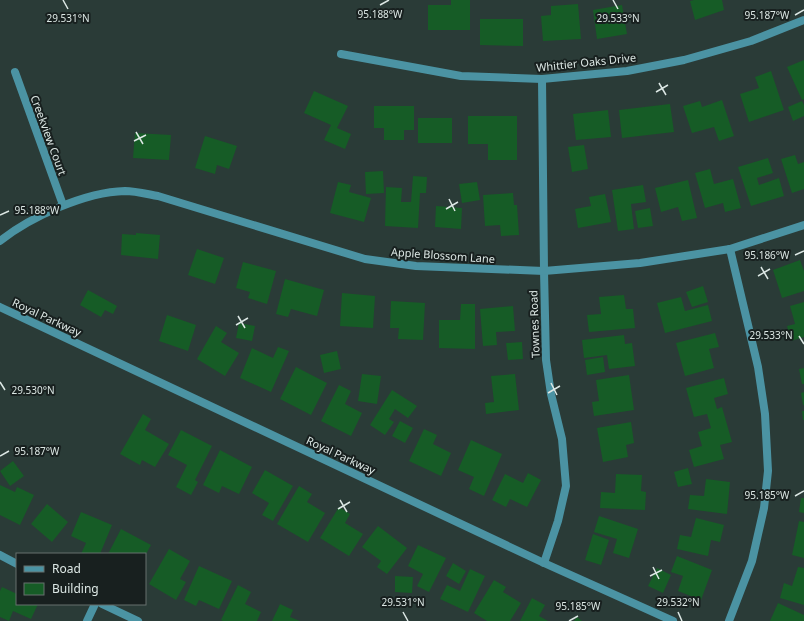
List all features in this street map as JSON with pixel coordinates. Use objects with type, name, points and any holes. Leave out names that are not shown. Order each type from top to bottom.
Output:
[{"type":"street","name":"Whittier Oaks Drive","points":[[341,54],[461,76],[542,79],[627,71],[684,60],[751,40],[804,20]]},
{"type":"street","name":"Creekview Court","points":[[14,72],[63,205]]},
{"type":"street","name":"Townes Road","points":[[542,79],[546,360],[551,394],[562,440],[566,486],[558,521],[544,563]]},
{"type":"street","name":"Apple Blossom Lane","points":[[0,241],[12,231],[63,205],[91,196],[125,191],[158,196],[365,259],[416,266],[544,271],[640,263],[730,250],[804,225]]},
{"type":"street","points":[[728,621],[752,561],[764,508],[768,471],[765,414],[758,367],[730,250]]},
{"type":"street","name":"Royal Parkway","points":[[0,307],[544,563],[673,621]]},
{"type":"street","points":[[0,556],[16,564]]},
{"type":"street","points":[[87,621],[95,605]]},
{"type":"street","points":[[104,605],[138,621]]},
{"type":"building","points":[[451,0],[470,0],[470,30],[428,30],[428,5],[451,5]]},
{"type":"building","points":[[722,0],[724,10],[695,20],[690,1]]},
{"type":"building","points":[[578,4],[581,39],[543,41],[541,16],[551,15],[551,6]]},
{"type":"building","points":[[622,5],[627,34],[597,39],[593,10]]},
{"type":"building","points":[[480,19],[523,19],[523,46],[480,45]]},
{"type":"building","points":[[804,60],[804,99],[802,100],[787,67]]},
{"type":"building","points":[[771,71],[784,110],[749,122],[740,94],[759,88],[755,77]]},
{"type":"building","points":[[314,91],[348,106],[337,128],[351,134],[345,149],[324,140],[331,125],[304,113]]},
{"type":"building","points":[[722,100],[734,136],[719,141],[714,127],[692,133],[683,106],[700,101],[702,107]]},
{"type":"building","points":[[802,101],[804,105],[804,116],[793,121],[788,107]]},
{"type":"building","points":[[670,104],[674,132],[622,138],[619,110]]},
{"type":"building","points":[[374,106],[414,106],[414,130],[404,130],[404,140],[384,140],[384,128],[374,128]]},
{"type":"building","points":[[608,110],[611,137],[576,140],[573,114]]},
{"type":"building","points":[[468,116],[517,116],[517,160],[488,160],[488,144],[468,144]]},
{"type":"building","points":[[418,118],[452,118],[452,143],[418,143]]},
{"type":"building","points":[[135,133],[171,135],[169,160],[133,158]]},
{"type":"building","points":[[205,136],[237,146],[229,169],[217,165],[215,174],[195,168]]},
{"type":"building","points":[[584,145],[588,169],[572,172],[568,147]]},
{"type":"building","points":[[795,155],[798,164],[804,162],[804,189],[792,193],[781,159]]},
{"type":"building","points":[[768,158],[773,173],[757,178],[759,185],[779,178],[784,196],[751,206],[738,167]]},
{"type":"building","points":[[710,169],[714,184],[733,179],[741,208],[725,212],[723,203],[705,208],[695,173]]},
{"type":"building","points":[[383,171],[384,193],[366,194],[365,172]]},
{"type":"building","points":[[413,176],[427,177],[426,193],[420,193],[418,228],[385,226],[386,187],[402,188],[401,202],[411,202]]},
{"type":"building","points":[[688,180],[697,218],[682,221],[678,207],[661,212],[655,188]]},
{"type":"building","points":[[338,182],[351,185],[349,192],[371,198],[364,222],[330,213]]},
{"type":"building","points":[[477,182],[480,200],[462,203],[459,184]]},
{"type":"building","points":[[643,185],[646,202],[631,204],[634,229],[618,231],[612,190]]},
{"type":"building","points":[[513,193],[514,205],[517,205],[519,235],[501,236],[500,225],[485,226],[483,195]]},
{"type":"building","points":[[605,194],[611,222],[578,228],[575,209],[591,206],[589,197]]},
{"type":"building","points":[[436,206],[462,208],[461,229],[435,227]]},
{"type":"building","points":[[650,208],[653,226],[638,228],[635,211]]},
{"type":"building","points":[[136,233],[160,235],[158,259],[121,255],[122,234],[136,235]]},
{"type":"building","points":[[197,249],[224,258],[215,284],[188,275]]},
{"type":"building","points":[[800,260],[804,271],[804,291],[782,298],[773,270]]},
{"type":"building","points":[[243,262],[276,271],[267,304],[248,298],[250,292],[236,288]]},
{"type":"building","points":[[285,279],[324,290],[317,316],[291,309],[288,317],[276,314]]},
{"type":"building","points":[[703,286],[708,302],[692,307],[686,292]]},
{"type":"building","points":[[88,290],[117,306],[113,314],[105,310],[101,317],[80,305]]},
{"type":"building","points":[[342,293],[375,296],[373,328],[340,326]]},
{"type":"building","points":[[624,295],[626,309],[633,309],[635,328],[589,332],[587,315],[601,314],[599,297]]},
{"type":"building","points":[[681,297],[685,311],[708,305],[712,321],[665,333],[657,303]]},
{"type":"building","points":[[391,301],[425,303],[423,340],[398,339],[399,328],[390,328]]},
{"type":"building","points":[[804,302],[804,337],[791,341],[787,326],[795,324],[790,306]]},
{"type":"building","points":[[461,304],[475,304],[475,349],[439,348],[439,320],[460,320]]},
{"type":"building","points":[[513,306],[515,331],[496,332],[497,345],[483,346],[480,309]]},
{"type":"building","points":[[167,315],[196,325],[188,351],[159,341]]},
{"type":"building","points":[[239,323],[255,326],[252,341],[236,338]]},
{"type":"building","points":[[216,326],[227,333],[221,342],[239,353],[225,376],[197,359]]},
{"type":"building","points":[[715,333],[719,347],[709,349],[714,368],[685,376],[676,343]]},
{"type":"building","points":[[624,335],[625,344],[632,343],[635,366],[609,369],[607,355],[584,358],[582,340]]},
{"type":"building","points":[[522,342],[523,359],[508,360],[506,343]]},
{"type":"building","points":[[278,347],[289,351],[271,392],[240,378],[252,348],[273,358]]},
{"type":"building","points":[[337,351],[341,369],[324,373],[320,355]]},
{"type":"building","points":[[603,357],[605,372],[587,375],[585,360]]},
{"type":"building","points":[[296,367],[327,383],[311,415],[280,399]]},
{"type":"building","points":[[804,368],[804,384],[802,384],[799,369]]},
{"type":"building","points":[[362,374],[381,376],[377,404],[358,401]]},
{"type":"building","points":[[515,374],[519,410],[486,414],[485,403],[494,402],[491,376]]},
{"type":"building","points":[[629,375],[634,410],[594,416],[592,402],[599,401],[596,380]]},
{"type":"building","points":[[724,378],[728,394],[714,398],[717,409],[722,407],[732,442],[720,445],[724,459],[694,467],[689,450],[702,446],[698,432],[711,428],[707,414],[694,417],[686,388]]},
{"type":"building","points":[[339,385],[351,391],[345,404],[362,413],[351,436],[321,421]]},
{"type":"building","points":[[392,390],[417,406],[408,418],[395,409],[389,419],[394,422],[385,435],[370,425]]},
{"type":"building","points":[[804,392],[804,405],[803,405],[801,393]]},
{"type":"building","points":[[802,411],[804,411],[804,420],[803,420]]},
{"type":"building","points":[[143,414],[151,419],[145,430],[169,444],[155,467],[142,460],[140,465],[120,454]]},
{"type":"building","points":[[400,421],[413,428],[405,443],[392,436]]},
{"type":"building","points":[[631,422],[634,443],[626,445],[628,457],[603,462],[597,428]]},
{"type":"building","points":[[424,429],[437,435],[433,444],[451,453],[441,476],[409,461]]},
{"type":"building","points":[[181,430],[212,446],[195,480],[198,482],[191,495],[176,487],[187,465],[168,455]]},
{"type":"building","points":[[471,440],[502,454],[484,496],[469,489],[474,477],[458,470]]},
{"type":"building","points":[[220,450],[252,467],[239,494],[222,486],[219,493],[203,485]]},
{"type":"building","points":[[13,461],[24,476],[10,486],[0,471]]},
{"type":"building","points":[[688,468],[692,484],[678,487],[674,472]]},
{"type":"building","points":[[265,470],[293,486],[273,521],[262,515],[269,503],[252,493]]},
{"type":"building","points":[[528,473],[541,480],[527,507],[510,499],[506,507],[492,500],[505,474],[523,483]]},
{"type":"building","points":[[616,474],[642,475],[641,491],[646,492],[645,510],[600,508],[601,492],[615,493]]},
{"type":"building","points":[[706,479],[730,482],[727,514],[688,509],[690,495],[704,496]]},
{"type":"building","points":[[0,485],[15,492],[17,487],[34,495],[20,525],[0,515]]},
{"type":"building","points":[[299,486],[312,494],[307,502],[325,513],[308,542],[277,524]]},
{"type":"building","points":[[801,498],[804,498],[804,513],[799,512]]},
{"type":"building","points":[[47,504],[68,522],[52,542],[31,524]]},
{"type":"building","points":[[339,507],[350,514],[345,523],[363,534],[349,556],[320,538]]},
{"type":"building","points":[[81,512],[112,525],[100,553],[81,553],[86,543],[71,536]]},
{"type":"building","points":[[599,516],[638,529],[629,558],[613,553],[617,539],[594,532]]},
{"type":"building","points":[[696,518],[724,525],[720,542],[711,540],[708,556],[677,549],[680,535],[691,537]]},
{"type":"building","points":[[799,521],[804,522],[804,558],[792,555]]},
{"type":"building","points":[[378,526],[407,548],[387,574],[377,567],[381,561],[362,547]]},
{"type":"building","points":[[121,529],[151,545],[146,554],[109,553]]},
{"type":"building","points":[[593,534],[609,540],[601,565],[585,560]]},
{"type":"building","points":[[418,545],[446,558],[429,592],[417,586],[423,574],[408,566]]},
{"type":"building","points":[[169,549],[190,561],[180,579],[186,582],[176,600],[149,584]]},
{"type":"building","points":[[677,556],[712,570],[701,600],[678,591],[683,576],[671,572]]},
{"type":"building","points":[[453,563],[466,571],[459,584],[446,576]]},
{"type":"building","points":[[199,566],[232,581],[219,609],[199,600],[196,606],[184,600]]},
{"type":"building","points":[[798,567],[804,568],[804,605],[780,598],[784,583],[792,586]]},
{"type":"building","points":[[657,568],[671,575],[663,593],[648,586]]},
{"type":"building","points":[[470,569],[485,576],[468,612],[440,599],[447,585],[460,591]]},
{"type":"building","points":[[395,576],[413,577],[412,593],[395,592]]},
{"type":"building","points":[[494,580],[506,587],[503,592],[521,603],[510,621],[487,621],[474,613]]},
{"type":"building","points":[[238,585],[251,592],[245,604],[261,612],[257,621],[221,620]]},
{"type":"building","points":[[2,587],[16,594],[16,605],[38,605],[31,619],[13,611],[9,621],[0,617],[0,591]]},
{"type":"building","points":[[532,598],[545,605],[539,616],[548,621],[520,621]]},
{"type":"building","points":[[778,603],[804,615],[804,621],[770,621]]},
{"type":"building","points":[[280,604],[293,610],[290,617],[300,621],[272,621]]},
{"type":"building","points":[[577,617],[582,621],[574,621]]}]
